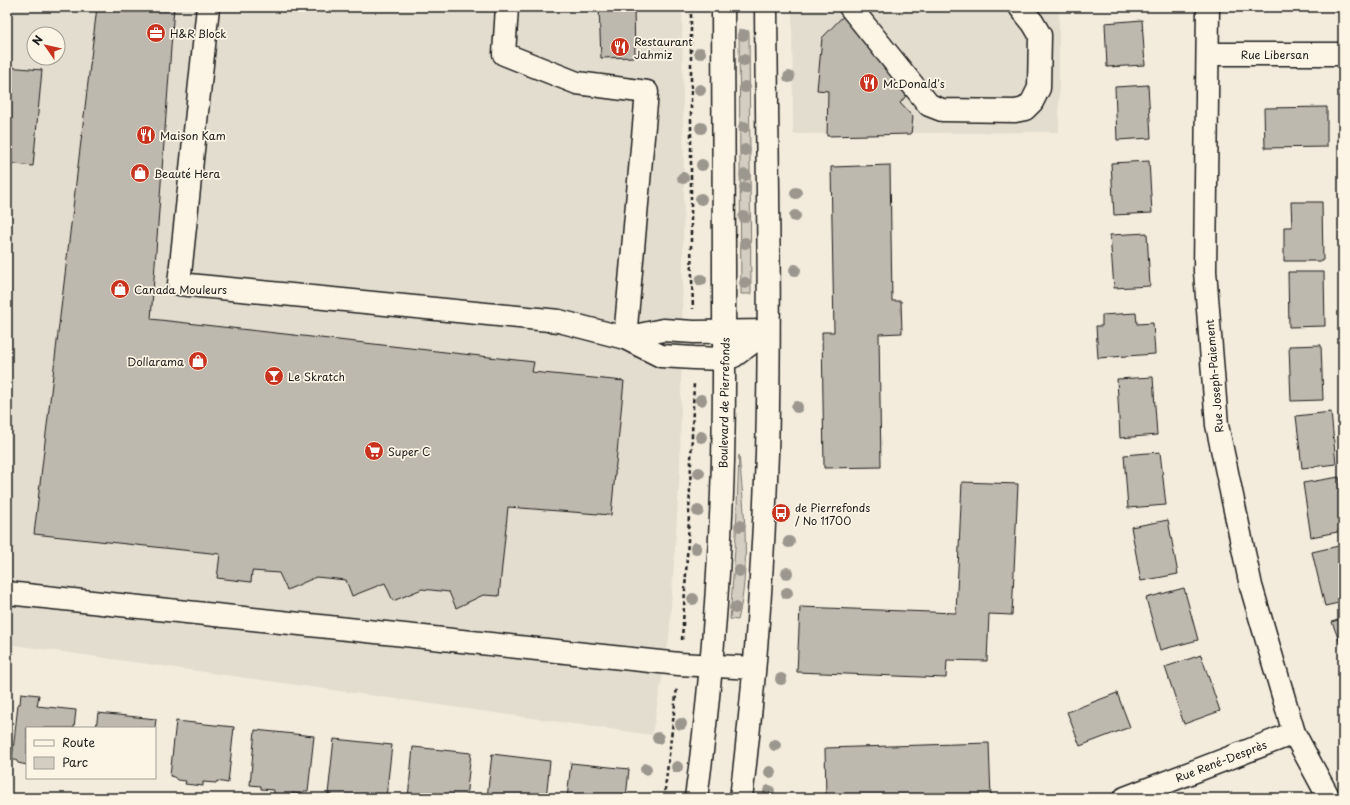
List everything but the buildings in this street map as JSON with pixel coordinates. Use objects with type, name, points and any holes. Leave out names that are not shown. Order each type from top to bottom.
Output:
[{"type":"main road","points":[[208,7],[179,284],[560,321],[625,338],[661,356],[725,359],[739,353],[768,331]]},
{"type":"main road","points":[[507,7],[504,54],[576,83],[647,92],[625,338]]},
{"type":"main road","name":"Boulevard de Pierrefonds","points":[[696,798],[716,606],[722,492],[725,359],[723,7]]},
{"type":"main road","points":[[741,798],[754,668],[765,488],[768,331],[766,7]]},
{"type":"main road","points":[[850,7],[929,105],[942,110],[1016,111],[1025,109],[1032,102],[1039,88],[1040,35],[1033,23],[1020,7]]},
{"type":"main road","name":"Rue Joseph-Paiement","points":[[1208,7],[1205,271],[1217,425],[1251,586],[1294,734],[1329,798]]},
{"type":"main road","name":"Rue Libersan","points":[[1208,54],[1343,54]]},
{"type":"main road","points":[[625,338],[663,330],[694,332],[768,331]]},
{"type":"main road","points":[[7,593],[679,664],[754,668]]},
{"type":"main road","name":"Rue René-Desprès","points":[[1125,798],[1294,734]]},
{"type":"path","points":[[690,7],[691,232],[693,309]]},
{"type":"path","points":[[681,646],[688,540],[694,374]]},
{"type":"path","points":[[664,798],[676,694]]},
{"type":"shaded area","points":[[7,7],[682,7],[684,183],[680,471],[669,639],[652,735],[13,645],[7,703]]},
{"type":"shaded area","points":[[792,7],[1059,7],[1059,132],[793,134]]},
{"type":"shaded area","points":[[1241,7],[1343,7],[1343,12],[1241,10]]},
{"type":"green space","points":[[739,30],[749,31],[751,294],[741,294]]},
{"type":"green space","points":[[739,455],[744,517],[745,558],[742,600],[738,620],[730,619],[736,534]]},
{"type":"place","name":"H&R Block","points":[[156,33]]},
{"type":"place","name":"Restaurant Jahmiz","points":[[620,47]]},
{"type":"place","name":"McDonald's","points":[[869,83]]},
{"type":"place","name":"Maison Kam","points":[[146,135]]},
{"type":"place","name":"Beauté Hera","points":[[140,173]]},
{"type":"place","name":"Canada Mouleurs","points":[[120,289]]},
{"type":"place","name":"Dollarama","points":[[198,361]]},
{"type":"place","name":"Le Skratch","points":[[274,376]]},
{"type":"place","name":"Super C","points":[[374,451]]},
{"type":"place","name":"de Pierrefonds / No 11700","points":[[781,513]]}]
